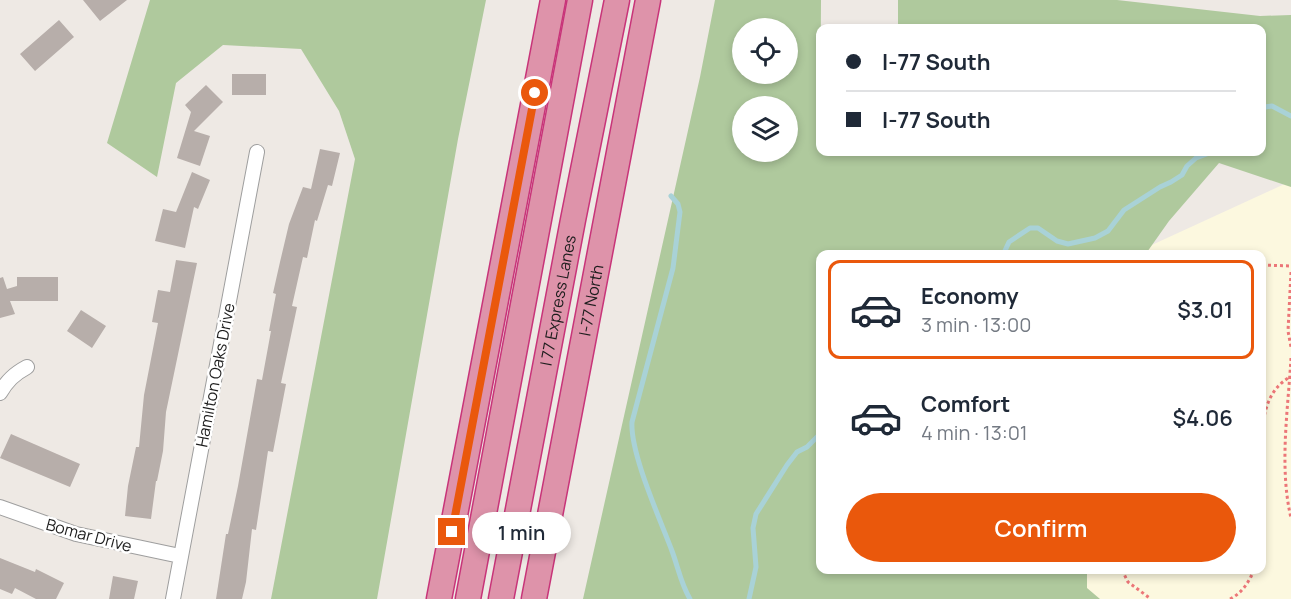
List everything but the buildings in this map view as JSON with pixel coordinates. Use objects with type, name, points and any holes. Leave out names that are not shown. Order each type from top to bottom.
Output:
[{"type":"highway","points":[[439,599],[553,0]]},
{"type":"highway","name":"I 77 Express Lanes","points":[[468,599],[580,0]]},
{"type":"highway","name":"I 77 Express Lanes","points":[[501,599],[617,0]]},
{"type":"highway","name":"I-77 North","points":[[534,599],[648,0]]},
{"type":"street","name":"Hamilton Oaks Drive","points":[[173,599],[257,152]]},
{"type":"street","points":[[0,393],[5,383],[16,373],[27,368]]},
{"type":"street","name":"Bomar Drive","points":[[0,507],[76,534],[180,556]]},
{"type":"path","points":[[1266,265],[1291,266]]},
{"type":"path","points":[[1291,272],[1288,331],[1291,347]]},
{"type":"path","points":[[1291,358],[1285,476],[1291,518]]},
{"type":"path","points":[[1266,404],[1290,375]]},
{"type":"path","points":[[1124,574],[1128,582],[1151,599]]},
{"type":"path","points":[[1230,599],[1237,595],[1252,574]]},
{"type":"shaded area","points":[[1291,181],[1291,599],[1040,599],[1040,574],[1266,574],[1266,250],[1141,250]]},
{"type":"green space","points":[[150,0],[486,0],[458,139],[377,599],[271,599],[355,159],[339,111],[301,49],[223,45],[176,83],[157,177],[107,143]]},
{"type":"green space","points":[[715,0],[821,0],[821,24],[816,24],[816,156],[1266,156],[1266,24],[898,24],[898,0],[1117,0],[1260,16],[1291,15],[1291,187],[1219,163],[1169,221],[1149,250],[816,250],[816,574],[1087,574],[1087,588],[1100,599],[583,599],[700,77]]},
{"type":"waterway","points":[[1266,107],[1272,106],[1291,116]]},
{"type":"waterway","points":[[1005,250],[1009,242],[1030,228],[1038,228],[1057,241],[1068,244],[1095,238],[1108,231],[1124,210],[1182,175],[1187,166],[1201,156]]},
{"type":"waterway","points":[[671,196],[678,204],[680,212],[673,268],[632,422],[641,468],[690,599]]},
{"type":"waterway","points":[[749,599],[756,567],[753,528],[756,514],[797,452],[807,447],[816,438]]},
{"type":"route","points":[[452,532],[535,93]]}]
